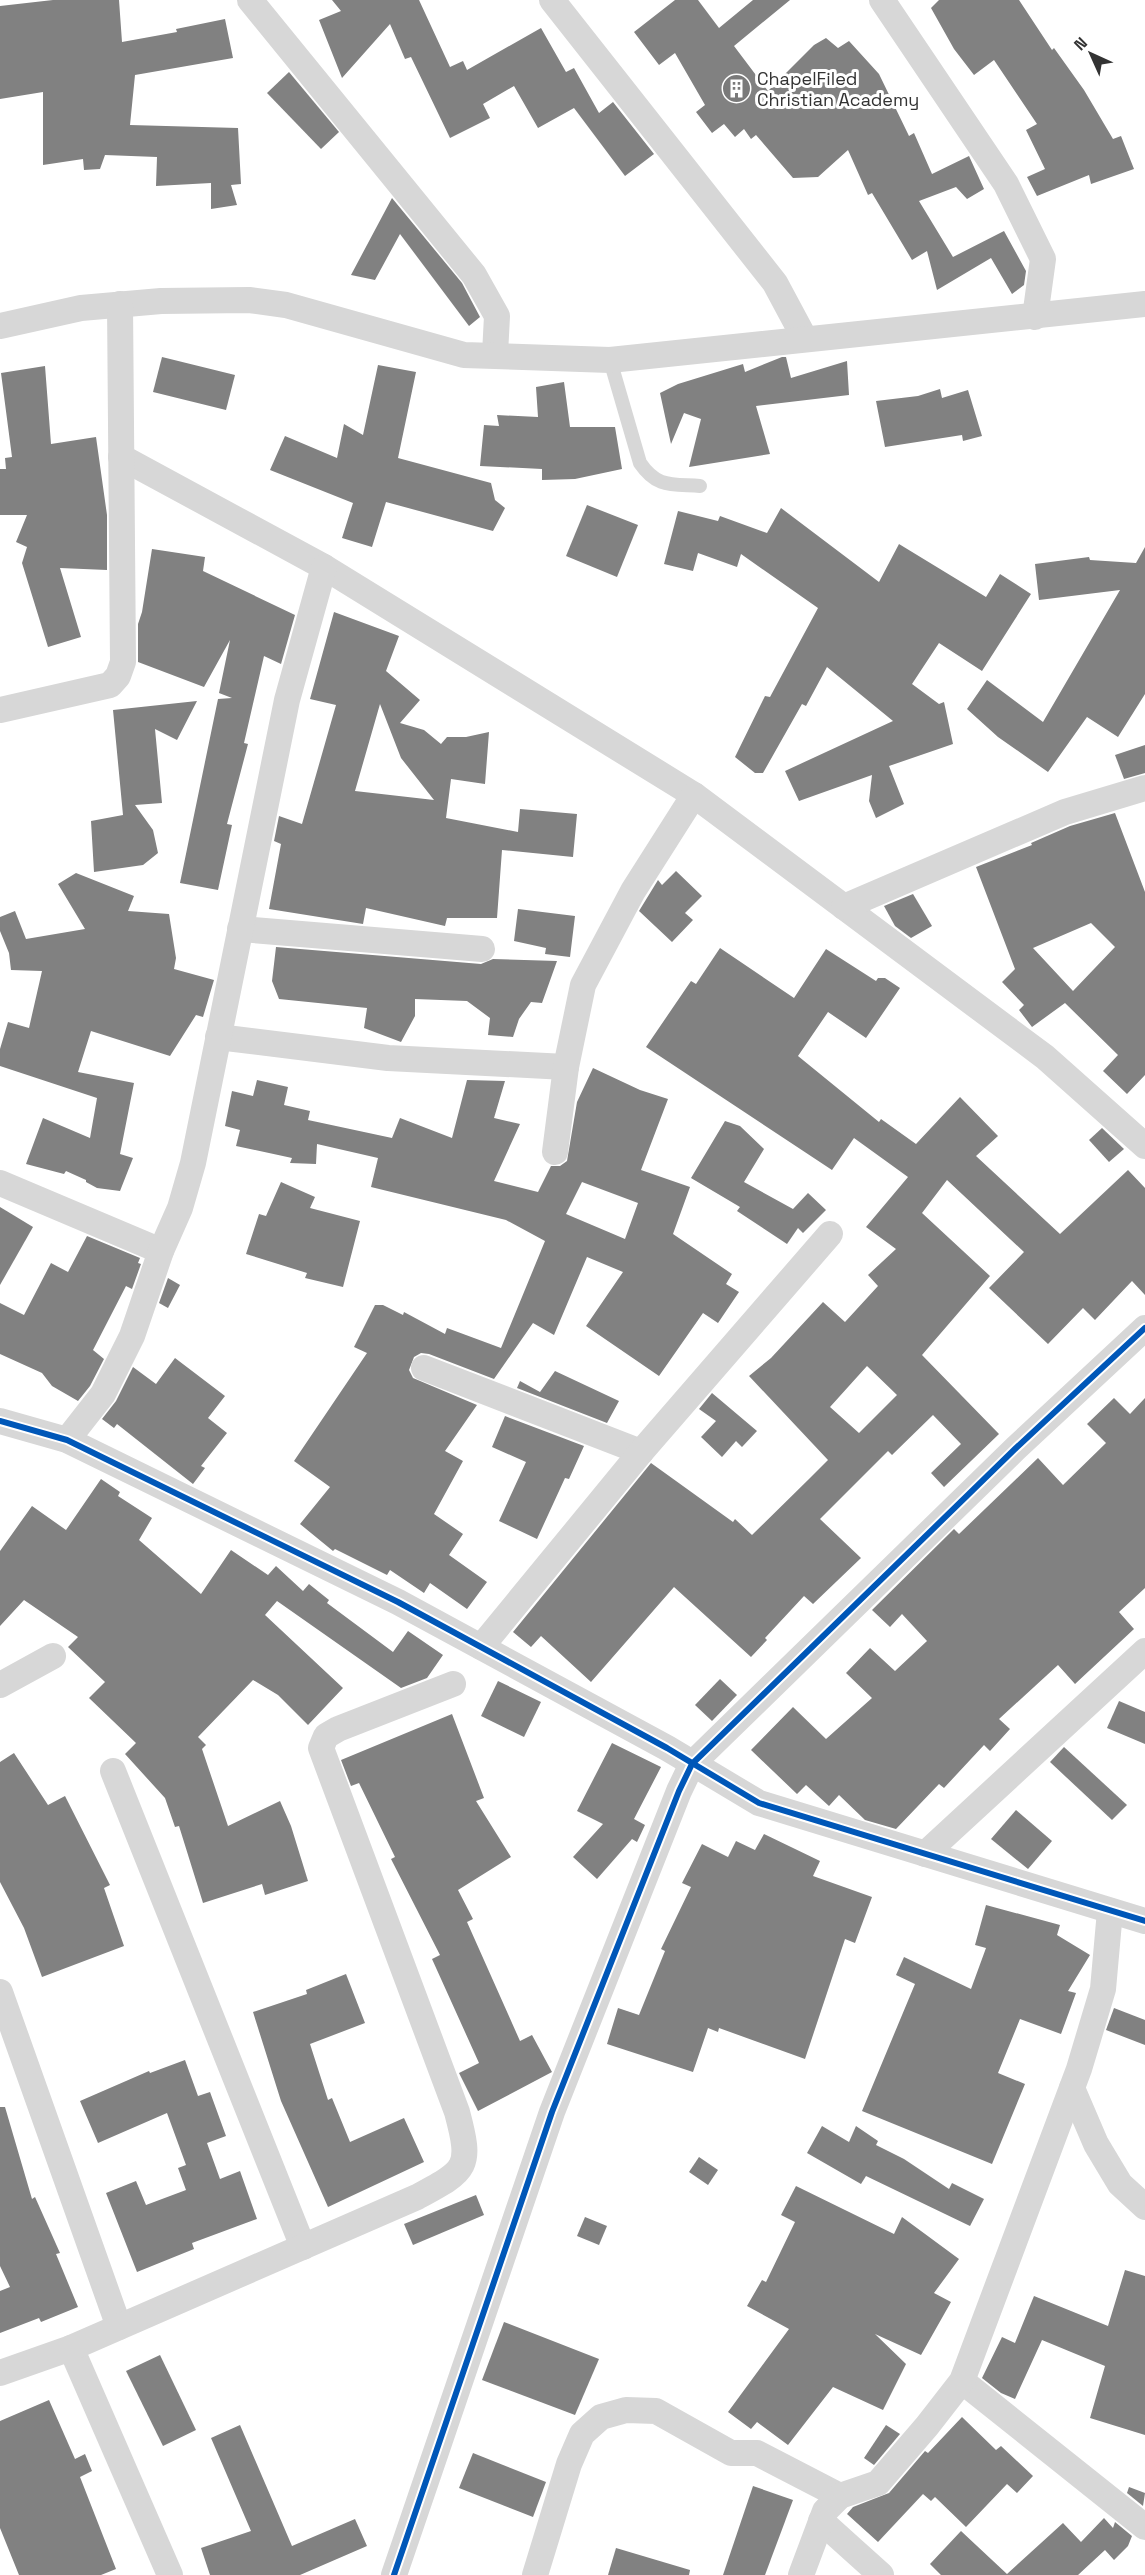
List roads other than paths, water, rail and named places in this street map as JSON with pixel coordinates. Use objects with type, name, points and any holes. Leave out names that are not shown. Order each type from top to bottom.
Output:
[{"type":"street","points":[[250,0],[474,275],[498,316],[495,354]]},
{"type":"street","points":[[552,0],[775,283],[805,339]]},
{"type":"street","points":[[882,0],[1006,184],[1043,259],[1035,317]]},
{"type":"street","points":[[0,326],[81,308],[120,304],[249,300],[286,304],[464,355],[495,354],[610,360],[1145,304]]},
{"type":"street","points":[[0,710],[110,685],[118,676],[123,662],[120,304]]},
{"type":"street","points":[[121,457],[324,567],[694,795],[1045,1057],[1145,1146]]},
{"type":"street","points":[[67,1440],[103,1394],[132,1336],[161,1251],[180,1208],[194,1163],[287,700],[324,567]]},
{"type":"street","points":[[844,907],[1065,812],[1145,788]]},
{"type":"street","points":[[555,1152],[566,1067],[583,985],[597,954],[633,891],[694,795]]},
{"type":"street","points":[[240,929],[482,949]]},
{"type":"street","points":[[218,1037],[388,1058],[566,1067]]},
{"type":"street","points":[[0,1184],[161,1251]]},
{"type":"street","points":[[481,1647],[641,1452],[830,1234]]},
{"type":"street","points":[[394,2575],[552,2112],[679,1791],[692,1764],[1016,1448],[1145,1328]]},
{"type":"street","points":[[424,1368],[641,1452]]},
{"type":"street","points":[[0,1421],[67,1440],[398,1602],[759,1803],[1145,1921]]},
{"type":"street","points":[[925,1854],[1145,1651]]},
{"type":"street","points":[[0,1684],[53,1656]]},
{"type":"street","points":[[0,2373],[71,2348],[432,2189],[455,2173],[464,2161],[466,2148],[457,2112],[321,1748],[326,1736],[338,1729],[453,1684]]},
{"type":"street","points":[[113,1771],[303,2247]]},
{"type":"street","points":[[801,2575],[825,2511],[840,2496],[878,2482],[927,2426],[962,2381],[1072,2088],[1103,1989],[1110,1911]]},
{"type":"street","points":[[0,1992],[119,2327]]},
{"type":"street","points":[[1072,2088],[1096,2144],[1120,2184],[1145,2206]]},
{"type":"street","points":[[71,2348],[170,2575]]},
{"type":"street","points":[[962,2381],[1145,2527]]},
{"type":"street","points":[[535,2575],[569,2464],[582,2434],[601,2417],[626,2410],[656,2411],[731,2453],[757,2453],[840,2496]]},
{"type":"street","points":[[820,2522],[881,2575]]},
{"type":"lane","points":[[610,360],[640,462],[649,477],[660,483],[700,486]]},
{"type":"place","name":"ChapelFiled Christian Academy","points":[[736,89]]}]
